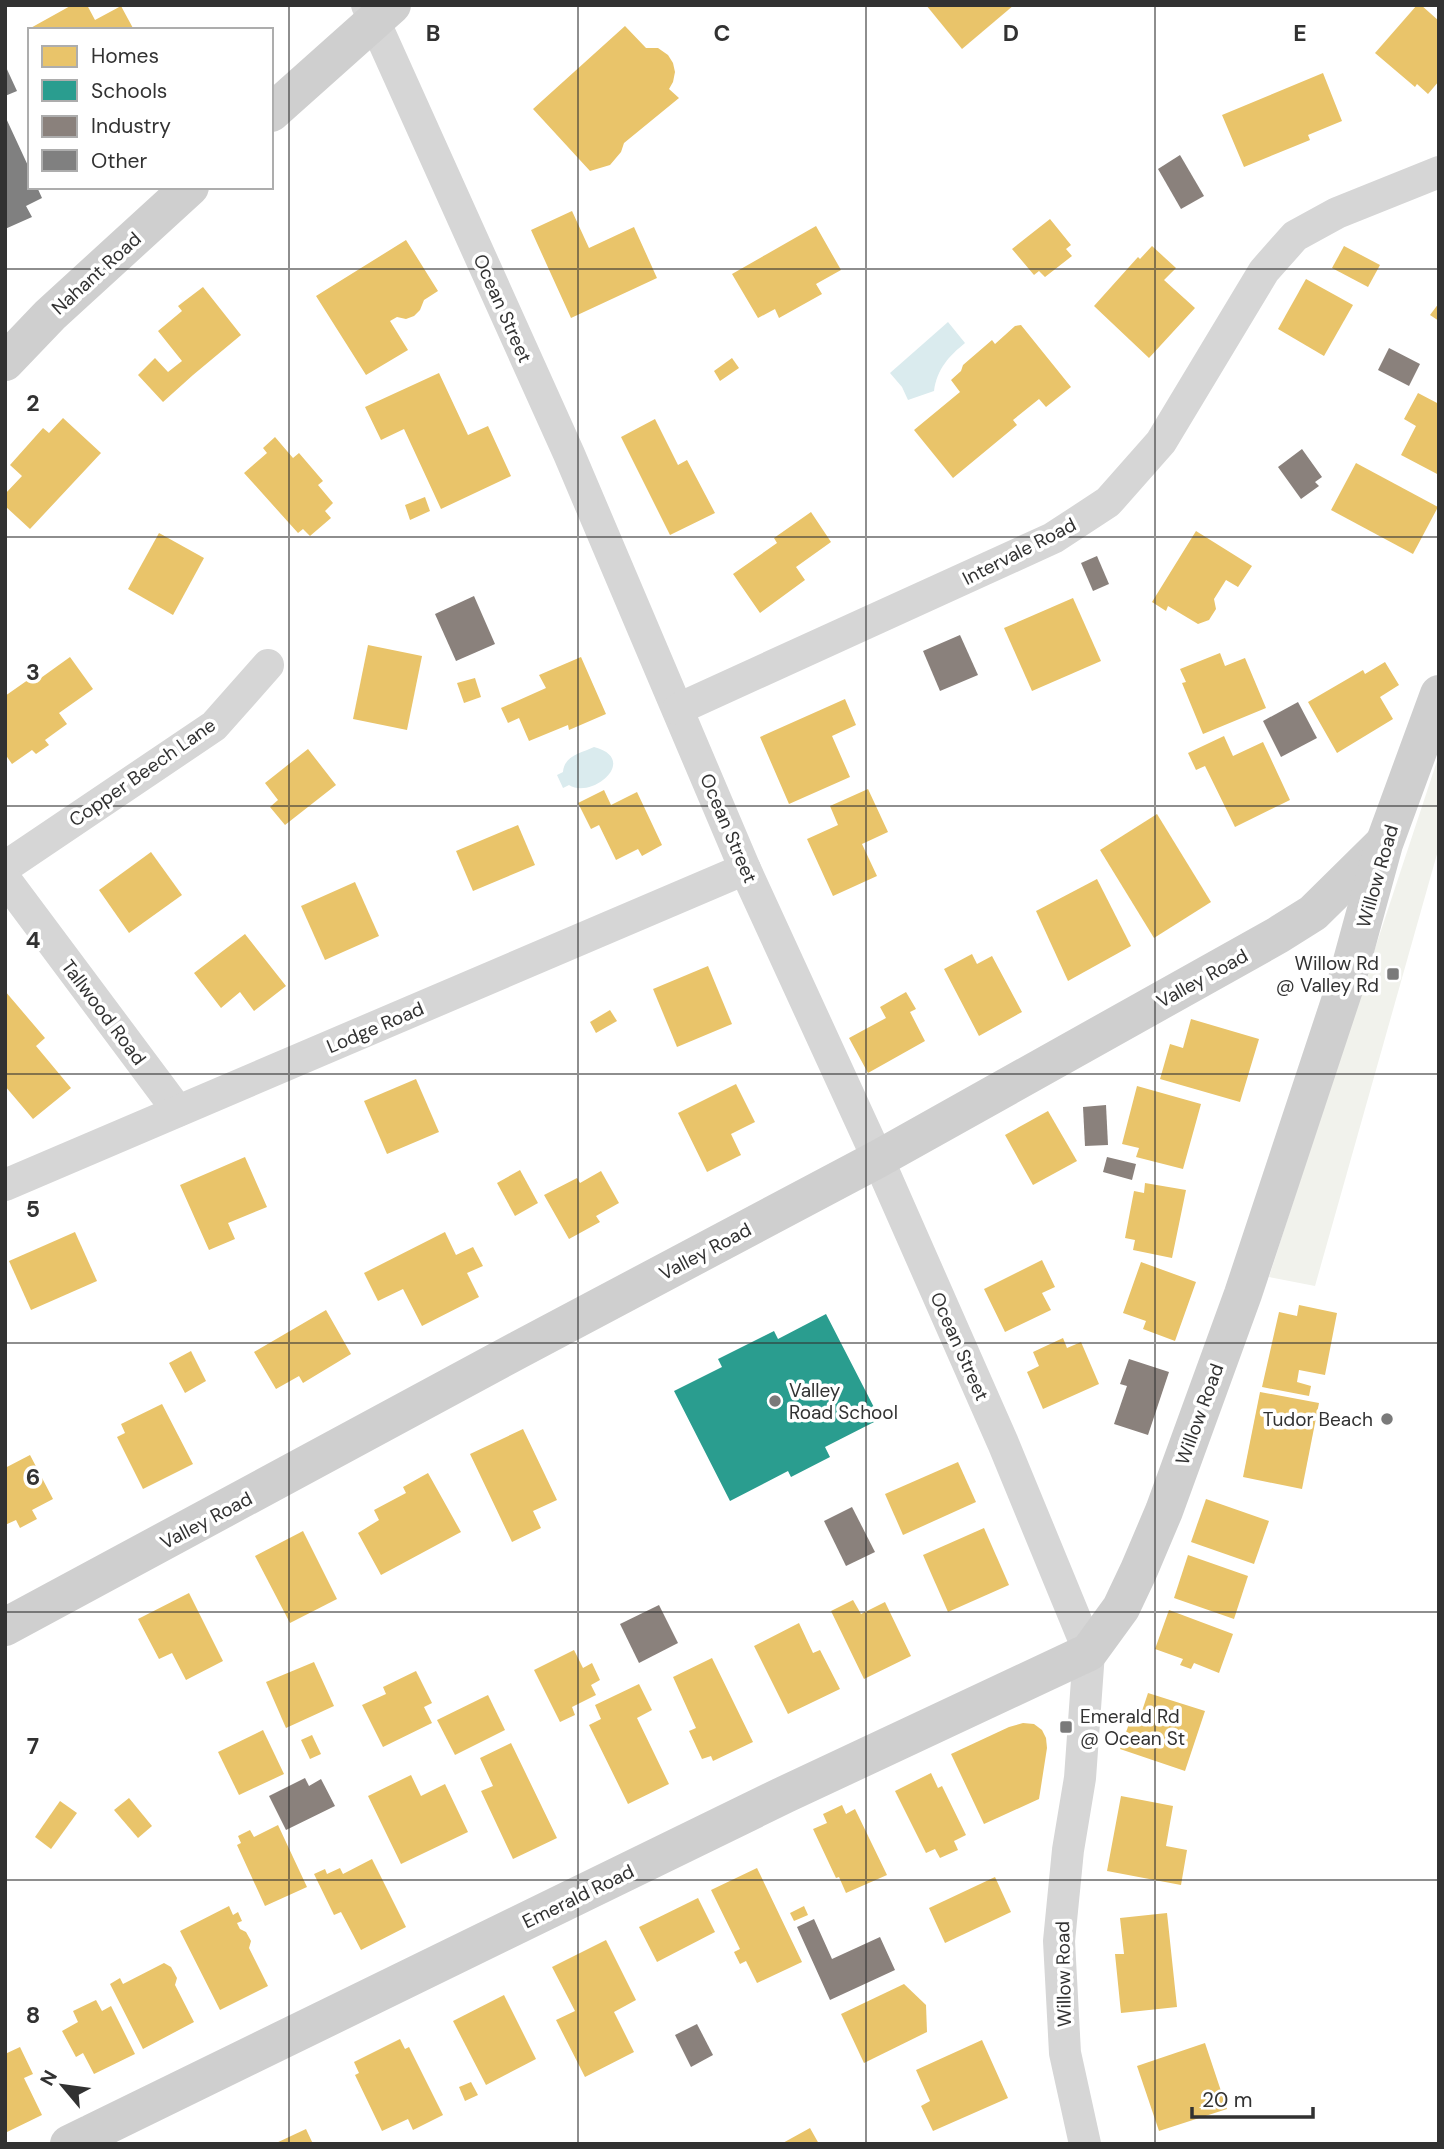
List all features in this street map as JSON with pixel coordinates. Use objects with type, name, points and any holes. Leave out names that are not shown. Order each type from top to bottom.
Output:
[{"type":"main road","points":[[273,111],[378,10]]},
{"type":"main road","name":"Nahant Road","points":[[5,362],[50,315],[188,189]]},
{"type":"main road","name":"Willow Road","points":[[1089,1652],[1121,1608],[1164,1511],[1242,1294],[1342,996],[1384,844],[1439,694]]},
{"type":"main road","name":"Valley Road","points":[[5,1627],[878,1159],[1278,935],[1312,913],[1384,844]]},
{"type":"main road","name":"Emerald Road","points":[[69,2144],[786,1794],[1089,1652]]},
{"type":"street","name":"Ocean Street","points":[[378,10],[745,869],[878,1159],[1003,1443],[1089,1652]]},
{"type":"street","name":"Intervale Road","points":[[678,709],[1054,538],[1108,502],[1161,442],[1264,271],[1295,236],[1337,213],[1439,172]]},
{"type":"street","name":"Copper Beech Lane","points":[[5,867],[214,726],[268,665]]},
{"type":"street","name":"Lodge Road","points":[[5,1185],[745,869]]},
{"type":"street","name":"Tallwood Road","points":[[5,879],[178,1111]]},
{"type":"street","name":"Willow Road","points":[[1085,2144],[1065,2053],[1059,1941],[1068,1850],[1080,1778],[1089,1652]]},
{"type":"shaded area","points":[[948,322],[965,343],[945,364],[934,391],[908,400],[902,387],[890,373]]},
{"type":"shaded area","points":[[594,747],[607,753],[613,760],[607,776],[589,787],[569,785],[563,788],[557,775],[563,772],[566,762]]},
{"type":"shaded area","points":[[1439,755],[1439,847],[1315,1286],[1269,1277],[1354,1012]]},
{"type":"building: Homes","points":[[72,5],[87,5],[95,20],[121,6],[133,28],[31,28]]},
{"type":"building: Homes","points":[[926,5],[1014,5],[962,49]]},
{"type":"building: Homes","points":[[1417,5],[1421,5],[1439,21],[1439,81],[1428,94],[1417,84],[1415,87],[1375,53]]},
{"type":"building: Homes","points":[[625,26],[646,48],[658,48],[668,55],[675,72],[669,89],[679,98],[624,143],[621,152],[610,165],[590,171],[533,109]]},
{"type":"building: Homes","points":[[1323,73],[1342,121],[1308,135],[1310,140],[1244,167],[1222,115]]},
{"type":"building: Homes","points":[[572,211],[589,248],[634,227],[657,278],[571,318],[531,230]]},
{"type":"building: Homes","points":[[1050,219],[1071,245],[1066,249],[1072,256],[1045,277],[1039,271],[1034,275],[1012,249]]},
{"type":"building: Homes","points":[[816,226],[841,270],[816,284],[822,294],[779,318],[775,309],[758,318],[732,274]]},
{"type":"building: Homes","points":[[406,240],[438,291],[424,300],[414,316],[406,319],[397,317],[390,321],[408,350],[366,375],[316,296]]},
{"type":"building: Homes","points":[[1152,246],[1176,268],[1164,280],[1195,308],[1149,358],[1094,306],[1138,257],[1140,259]]},
{"type":"building: Homes","points":[[1344,246],[1380,265],[1368,287],[1332,268]]},
{"type":"building: Homes","points":[[1306,279],[1353,305],[1324,356],[1278,329]]},
{"type":"building: Homes","points":[[203,287],[241,335],[163,402],[138,375],[155,358],[168,372],[182,361],[158,331],[182,311],[178,306]]},
{"type":"building: Homes","points":[[1439,303],[1439,321],[1430,315]]},
{"type":"building: Homes","points":[[1021,325],[1071,387],[1046,407],[1039,399],[1013,420],[1017,425],[953,478],[914,430],[960,392],[951,380],[961,371],[963,365],[992,340],[995,344],[1015,326]]},
{"type":"building: Homes","points":[[732,358],[739,368],[720,381],[714,371]]},
{"type":"building: Homes","points":[[439,373],[468,435],[488,426],[511,476],[441,509],[404,429],[381,440],[365,407]]},
{"type":"building: Homes","points":[[1418,393],[1439,404],[1439,475],[1401,455],[1416,426],[1404,419]]},
{"type":"building: Homes","points":[[63,418],[101,453],[30,529],[5,506],[5,494],[22,476],[10,465],[43,428],[49,433]]},
{"type":"building: Homes","points":[[655,419],[678,465],[687,460],[715,513],[670,535],[621,437]]},
{"type":"building: Homes","points":[[275,437],[293,458],[299,453],[323,481],[318,485],[333,503],[325,511],[331,518],[310,536],[303,529],[298,533],[244,473],[267,453],[263,448]]},
{"type":"building: Homes","points":[[1356,463],[1438,507],[1413,554],[1331,510]]},
{"type":"building: Homes","points":[[425,497],[430,511],[410,520],[405,505]]},
{"type":"building: Homes","points":[[811,512],[831,542],[796,567],[805,580],[760,613],[733,574],[777,543],[774,538]]},
{"type":"building: Homes","points":[[1196,531],[1252,566],[1238,587],[1226,580],[1214,599],[1216,609],[1209,620],[1198,624],[1168,606],[1166,611],[1152,602]]},
{"type":"building: Homes","points":[[159,533],[204,558],[173,615],[128,589]]},
{"type":"building: Homes","points":[[1073,598],[1101,661],[1032,691],[1004,628]]},
{"type":"building: Homes","points":[[368,645],[422,656],[407,730],[353,719]]},
{"type":"building: Homes","points":[[1220,653],[1225,666],[1245,658],[1266,708],[1203,734],[1182,683],[1186,682],[1180,669]]},
{"type":"building: Homes","points":[[70,657],[93,689],[59,713],[67,724],[45,740],[49,745],[36,754],[32,750],[12,764],[5,754],[5,696],[35,675],[38,680]]},
{"type":"building: Homes","points":[[581,657],[606,714],[569,730],[568,725],[529,741],[519,718],[508,723],[501,708],[546,688],[539,675]]},
{"type":"building: Homes","points":[[1385,662],[1399,685],[1380,697],[1393,719],[1337,753],[1308,702],[1363,670],[1365,674]]},
{"type":"building: Homes","points":[[475,678],[481,697],[464,703],[457,683]]},
{"type":"building: Homes","points":[[845,699],[856,725],[832,736],[850,777],[789,804],[760,737]]},
{"type":"building: Homes","points":[[1224,736],[1233,756],[1263,742],[1290,800],[1235,827],[1205,766],[1196,770],[1188,753]]},
{"type":"building: Homes","points":[[308,749],[336,785],[285,825],[270,807],[278,800],[265,783]]},
{"type":"building: Homes","points":[[868,789],[888,832],[862,844],[877,876],[833,896],[807,839],[838,825],[830,806]]},
{"type":"building: Homes","points":[[604,790],[611,805],[637,792],[662,845],[642,856],[638,849],[616,860],[599,825],[591,829],[578,803]]},
{"type":"building: Homes","points":[[1157,814],[1211,902],[1154,938],[1100,850]]},
{"type":"building: Homes","points":[[518,825],[535,865],[473,891],[456,851]]},
{"type":"building: Homes","points":[[151,852],[182,895],[129,933],[99,890]]},
{"type":"building: Homes","points":[[1097,879],[1131,946],[1068,981],[1036,911]]},
{"type":"building: Homes","points":[[355,882],[379,936],[325,960],[301,906]]},
{"type":"building: Homes","points":[[245,934],[286,986],[254,1011],[240,992],[221,1008],[194,973]]},
{"type":"building: Homes","points":[[972,954],[977,964],[992,956],[1022,1012],[979,1036],[944,969]]},
{"type":"building: Homes","points":[[708,966],[732,1024],[677,1047],[653,989]]},
{"type":"building: Homes","points":[[5,991],[45,1038],[36,1046],[71,1088],[33,1119],[5,1086]]},
{"type":"building: Homes","points":[[906,992],[916,1009],[910,1012],[925,1041],[868,1073],[849,1038],[886,1018],[880,1007]]},
{"type":"building: Homes","points":[[610,1010],[617,1021],[596,1033],[590,1022]]},
{"type":"building: Homes","points":[[1191,1019],[1259,1039],[1240,1102],[1160,1079],[1170,1044],[1183,1048]]},
{"type":"building: Homes","points":[[416,1079],[439,1132],[387,1154],[364,1101]]},
{"type":"building: Homes","points":[[736,1084],[755,1122],[731,1134],[741,1155],[707,1172],[678,1113]]},
{"type":"building: Homes","points":[[1137,1086],[1201,1104],[1183,1169],[1136,1157],[1139,1148],[1122,1144]]},
{"type":"building: Homes","points":[[1048,1111],[1077,1161],[1033,1185],[1005,1135]]},
{"type":"building: Homes","points":[[245,1157],[267,1207],[228,1223],[235,1239],[209,1250],[180,1185]]},
{"type":"building: Homes","points":[[520,1170],[538,1203],[515,1216],[497,1183]]},
{"type":"building: Homes","points":[[601,1171],[619,1203],[596,1216],[600,1222],[569,1239],[544,1195],[577,1178],[580,1183]]},
{"type":"building: Homes","points":[[1145,1183],[1186,1190],[1172,1258],[1133,1250],[1135,1240],[1125,1238],[1134,1191],[1144,1193]]},
{"type":"building: Homes","points":[[75,1232],[97,1281],[31,1310],[9,1261]]},
{"type":"building: Homes","points":[[445,1232],[456,1255],[473,1247],[483,1266],[467,1273],[479,1297],[422,1326],[403,1289],[378,1301],[364,1273]]},
{"type":"building: Homes","points":[[1042,1260],[1055,1287],[1042,1293],[1051,1310],[1005,1332],[984,1289]]},
{"type":"building: Homes","points":[[1141,1262],[1196,1282],[1175,1341],[1143,1329],[1146,1321],[1123,1313]]},
{"type":"building: Homes","points":[[1299,1305],[1337,1313],[1325,1375],[1299,1370],[1297,1382],[1311,1386],[1309,1396],[1262,1387],[1279,1312],[1297,1316]]},
{"type":"building: Homes","points":[[326,1310],[351,1354],[303,1383],[299,1376],[276,1389],[254,1352]]},
{"type":"building: Homes","points":[[1063,1338],[1067,1348],[1081,1342],[1099,1384],[1043,1409],[1027,1372],[1039,1366],[1033,1352]]},
{"type":"building: Homes","points":[[191,1351],[206,1381],[185,1393],[169,1363]]},
{"type":"building: Homes","points":[[1260,1392],[1319,1403],[1302,1489],[1243,1477]]},
{"type":"building: Homes","points":[[162,1404],[193,1464],[143,1489],[117,1437],[125,1433],[121,1424]]},
{"type":"building: Homes","points":[[523,1429],[557,1500],[533,1511],[541,1528],[512,1542],[470,1454]]},
{"type":"building: Homes","points":[[30,1455],[53,1499],[32,1510],[37,1519],[20,1528],[16,1520],[5,1525],[5,1468]]},
{"type":"building: Homes","points":[[958,1462],[976,1502],[903,1535],[885,1494]]},
{"type":"building: Homes","points":[[428,1473],[461,1532],[381,1575],[358,1533],[379,1520],[374,1510],[406,1493],[403,1487]]},
{"type":"building: Homes","points":[[1206,1499],[1269,1521],[1254,1564],[1191,1542]]},
{"type":"building: Homes","points":[[984,1528],[1009,1585],[948,1612],[923,1555]]},
{"type":"building: Homes","points":[[303,1531],[337,1599],[290,1623],[255,1556]]},
{"type":"building: Homes","points":[[1188,1555],[1248,1576],[1234,1619],[1174,1598]]},
{"type":"building: Homes","points":[[189,1593],[223,1661],[186,1680],[172,1653],[159,1659],[138,1619]]},
{"type":"building: Homes","points":[[853,1600],[861,1614],[885,1602],[911,1656],[864,1679],[831,1611]]},
{"type":"building: Homes","points":[[1169,1610],[1233,1634],[1219,1673],[1194,1663],[1191,1669],[1180,1665],[1183,1659],[1155,1649]]},
{"type":"building: Homes","points":[[799,1623],[813,1653],[820,1650],[840,1689],[788,1714],[754,1646]]},
{"type":"building: Homes","points":[[574,1650],[583,1668],[592,1663],[600,1680],[591,1685],[596,1695],[572,1707],[575,1715],[560,1722],[534,1670]]},
{"type":"building: Homes","points":[[712,1658],[753,1742],[713,1761],[711,1756],[702,1759],[689,1731],[696,1728],[673,1677]]},
{"type":"building: Homes","points":[[314,1662],[334,1706],[286,1728],[266,1682]]},
{"type":"building: Homes","points":[[416,1671],[432,1703],[424,1707],[432,1723],[383,1747],[362,1705],[386,1694],[383,1687]]},
{"type":"building: Homes","points":[[639,1684],[652,1710],[637,1718],[669,1784],[628,1804],[589,1725],[601,1719],[595,1705]]},
{"type":"building: Homes","points":[[1148,1693],[1205,1711],[1185,1771],[1120,1749],[1130,1721],[1138,1723]]},
{"type":"building: Homes","points":[[488,1695],[505,1730],[455,1755],[437,1720]]},
{"type":"building: Homes","points":[[1023,1723],[1034,1724],[1042,1730],[1046,1738],[1047,1748],[1039,1799],[984,1824],[951,1754]]},
{"type":"building: Homes","points":[[263,1730],[284,1774],[239,1795],[218,1752]]},
{"type":"building: Homes","points":[[312,1735],[321,1754],[310,1759],[301,1740]]},
{"type":"building: Homes","points":[[511,1743],[557,1838],[513,1859],[481,1791],[493,1786],[480,1758]]},
{"type":"building: Homes","points":[[931,1773],[938,1788],[942,1786],[966,1835],[954,1841],[958,1850],[940,1858],[935,1849],[926,1853],[895,1791]]},
{"type":"building: Homes","points":[[411,1775],[421,1796],[445,1784],[468,1832],[401,1864],[368,1796]]},
{"type":"building: Homes","points":[[1121,1796],[1173,1806],[1166,1846],[1187,1850],[1181,1885],[1107,1871]]},
{"type":"building: Homes","points":[[129,1798],[152,1826],[138,1838],[114,1810]]},
{"type":"building: Homes","points":[[60,1801],[77,1813],[51,1849],[35,1837]]},
{"type":"building: Homes","points":[[842,1805],[846,1814],[855,1809],[887,1875],[846,1893],[813,1829],[827,1823],[823,1814]]},
{"type":"building: Homes","points":[[278,1825],[307,1887],[265,1906],[237,1845],[241,1843],[238,1836],[250,1830],[254,1837]]},
{"type":"building: Homes","points":[[372,1859],[406,1927],[361,1950],[341,1912],[334,1915],[314,1874],[325,1869],[327,1874],[340,1868],[343,1874]]},
{"type":"building: Homes","points":[[757,1868],[802,1962],[757,1983],[746,1961],[740,1964],[734,1952],[740,1949],[711,1890]]},
{"type":"building: Homes","points":[[995,1877],[1011,1912],[945,1943],[929,1908]]},
{"type":"building: Homes","points":[[698,1898],[715,1932],[657,1962],[639,1927]]},
{"type":"building: Homes","points":[[229,1906],[233,1915],[238,1912],[242,1921],[237,1923],[251,1941],[249,1948],[268,1986],[220,2010],[180,1931]]},
{"type":"building: Homes","points":[[804,1906],[808,1915],[794,1921],[790,1913]]},
{"type":"building: Homes","points":[[1167,1913],[1177,2007],[1121,2013],[1115,1954],[1124,1954],[1120,1918]]},
{"type":"building: Homes","points":[[606,1940],[636,2000],[614,2012],[634,2052],[585,2077],[556,2020],[575,2011],[552,1967]]},
{"type":"building: Homes","points":[[164,1963],[171,1967],[177,1978],[175,1985],[194,2022],[143,2049],[110,1984],[120,1978],[123,1984]]},
{"type":"building: Homes","points":[[904,1984],[926,2005],[927,2032],[864,2063],[841,2014]]},
{"type":"building: Homes","points":[[504,1995],[536,2059],[486,2085],[453,2021]]},
{"type":"building: Homes","points":[[96,2000],[102,2011],[111,2006],[135,2054],[94,2074],[83,2053],[76,2057],[62,2031],[78,2022],[73,2011]]},
{"type":"building: Homes","points":[[400,2039],[405,2049],[409,2047],[443,2115],[413,2130],[408,2119],[382,2131],[355,2075],[359,2073],[354,2062]]},
{"type":"building: Homes","points":[[982,2040],[1008,2098],[933,2131],[921,2106],[930,2101],[916,2070]]},
{"type":"building: Homes","points":[[1205,2043],[1227,2109],[1159,2131],[1137,2066]]},
{"type":"building: Homes","points":[[20,2047],[33,2074],[24,2078],[42,2115],[5,2133],[5,2054]]},
{"type":"building: Homes","points":[[471,2082],[478,2095],[465,2101],[459,2087]]},
{"type":"building: Homes","points":[[810,2128],[819,2144],[781,2144]]},
{"type":"building: Homes","points":[[306,2129],[313,2144],[274,2144]]},
{"type":"building: Schools","points":[[826,1314],[880,1419],[825,1447],[830,1457],[791,1477],[788,1471],[730,1501],[674,1391],[722,1367],[718,1359],[774,1331],[778,1339]]},
{"type":"building: Industry","points":[[1180,155],[1204,196],[1181,209],[1158,169]]},
{"type":"building: Industry","points":[[1389,348],[1420,364],[1409,386],[1378,370]]},
{"type":"building: Industry","points":[[1302,449],[1322,477],[1315,482],[1319,486],[1301,499],[1278,467]]},
{"type":"building: Industry","points":[[1097,556],[1109,584],[1093,591],[1081,563]]},
{"type":"building: Industry","points":[[474,596],[495,644],[456,661],[435,614]]},
{"type":"building: Industry","points":[[960,635],[978,675],[940,691],[923,651]]},
{"type":"building: Industry","points":[[1298,702],[1317,738],[1281,757],[1263,721]]},
{"type":"building: Industry","points":[[1106,1105],[1108,1145],[1085,1146],[1083,1107]]},
{"type":"building: Industry","points":[[1107,1157],[1136,1164],[1132,1180],[1103,1172]]},
{"type":"building: Industry","points":[[1129,1359],[1169,1372],[1148,1435],[1114,1424],[1127,1386],[1120,1384]]},
{"type":"building: Industry","points":[[852,1507],[875,1552],[846,1566],[824,1521]]},
{"type":"building: Industry","points":[[659,1605],[678,1643],[639,1663],[620,1624]]},
{"type":"building: Industry","points":[[305,1778],[309,1786],[321,1779],[335,1806],[286,1830],[269,1796]]},
{"type":"building: Industry","points":[[814,1919],[832,1959],[880,1937],[895,1970],[830,2000],[797,1927]]},
{"type":"building: Industry","points":[[697,2024],[713,2055],[691,2067],[675,2035]]},
{"type":"building: Other","points":[[5,65],[17,91],[5,96]]},
{"type":"building: Other","points":[[5,116],[28,166],[28,189],[38,189],[42,198],[26,206],[32,217],[5,229]]},
{"type":"place","name":"Willow Rd @ Valley Rd","points":[[1393,974]]},
{"type":"place","name":"Valley Road School","points":[[775,1401]]},
{"type":"place","name":"Tudor Beach","points":[[1387,1419]]},
{"type":"place","name":"Emerald Rd @ Ocean St","points":[[1066,1727]]}]
